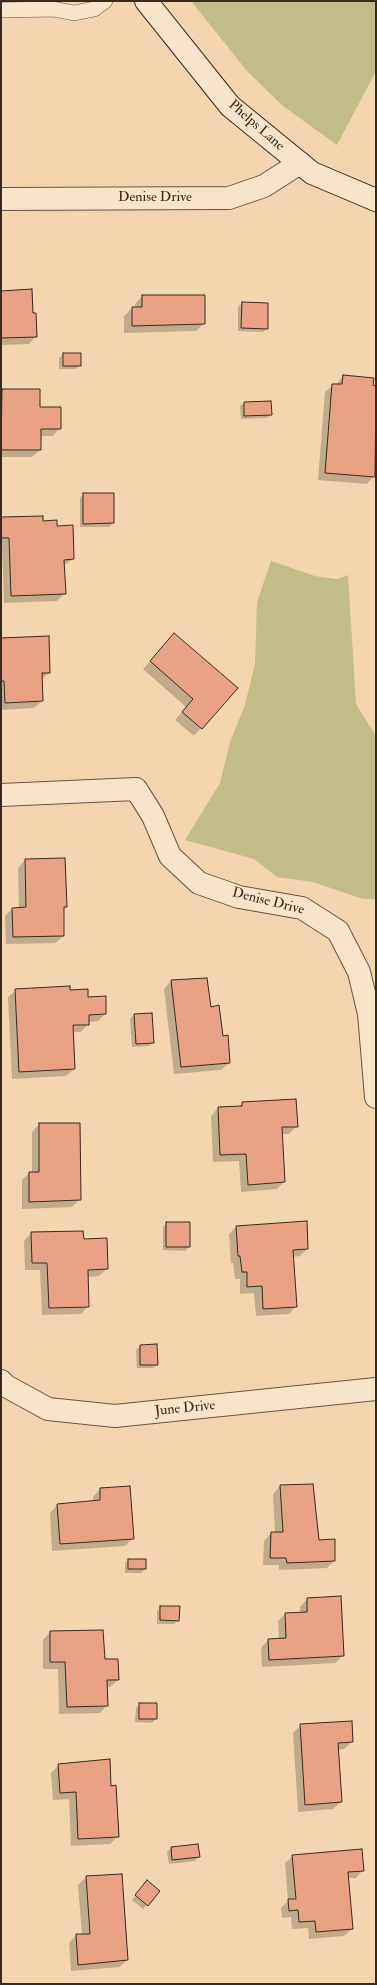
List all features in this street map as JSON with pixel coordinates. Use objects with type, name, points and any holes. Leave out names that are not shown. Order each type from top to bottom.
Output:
[{"type":"street","name":"Phelps Lane","points":[[146,1],[230,106],[312,173],[376,200]]},
{"type":"street","name":"Denise Drive","points":[[1,200],[229,198],[264,186],[300,163]]},
{"type":"street","name":"Denise Drive","points":[[1,795],[136,789],[153,816],[170,856],[199,883],[239,897],[302,908],[338,931],[358,972],[369,1014],[376,1097]]},
{"type":"street","name":"June Drive","points":[[1,1381],[6,1386],[48,1409],[115,1416],[376,1389]]},
{"type":"lane","points":[[1,10],[49,5],[74,13],[94,8],[105,1]]},
{"type":"shaded area","points":[[191,1],[376,1],[376,71],[337,145],[283,106],[247,71]]},
{"type":"shaded area","points":[[271,561],[315,576],[337,579],[348,575],[356,704],[376,736],[376,899],[363,899],[313,882],[277,877],[254,859],[185,840],[220,783],[230,742],[245,705],[255,664],[257,602]]},
{"type":"building","points":[[32,289],[33,313],[36,313],[37,337],[1,338],[1,291]]},
{"type":"building","points":[[142,295],[205,295],[205,324],[132,326],[132,307],[142,307]]},
{"type":"building","points":[[242,302],[268,303],[268,329],[241,328]]},
{"type":"building","points":[[63,353],[81,353],[81,366],[63,366]]},
{"type":"building","points":[[343,375],[374,378],[373,385],[376,386],[375,477],[325,473],[332,384],[342,384]]},
{"type":"building","points":[[2,389],[40,389],[40,407],[61,407],[61,429],[41,429],[41,450],[1,450]]},
{"type":"building","points":[[271,401],[272,415],[244,416],[244,402]]},
{"type":"building","points":[[83,493],[114,493],[114,523],[83,524]]},
{"type":"building","points":[[43,516],[43,521],[57,520],[57,526],[73,525],[74,559],[64,560],[66,594],[11,596],[9,538],[1,538],[1,517]]},
{"type":"building","points":[[174,633],[238,688],[202,729],[182,712],[193,699],[150,661]]},
{"type":"building","points":[[49,636],[50,673],[42,673],[43,701],[5,703],[4,681],[1,681],[1,638]]},
{"type":"building","points":[[65,858],[67,907],[64,907],[64,936],[13,937],[12,908],[26,907],[25,859]]},
{"type":"building","points":[[207,978],[211,1007],[219,1005],[223,1036],[228,1035],[230,1063],[181,1067],[171,980]]},
{"type":"building","points":[[70,986],[70,990],[88,989],[88,997],[106,996],[106,1014],[89,1015],[89,1025],[73,1025],[75,1069],[19,1072],[15,989]]},
{"type":"building","points":[[152,1013],[154,1043],[136,1044],[134,1014]]},
{"type":"building","points":[[296,1099],[298,1127],[282,1127],[285,1182],[248,1185],[246,1154],[220,1155],[218,1107],[242,1106],[242,1102]]},
{"type":"building","points":[[39,1123],[80,1123],[81,1200],[29,1202],[29,1172],[39,1172]]},
{"type":"building","points":[[307,1221],[308,1249],[293,1250],[297,1307],[263,1309],[262,1286],[247,1287],[247,1272],[242,1272],[240,1256],[238,1256],[236,1226]]},
{"type":"building","points":[[166,1222],[190,1222],[190,1247],[166,1247]]},
{"type":"building","points":[[83,1231],[84,1239],[107,1238],[108,1269],[88,1270],[89,1307],[49,1308],[47,1263],[32,1263],[31,1232]]},
{"type":"building","points":[[157,1344],[158,1365],[140,1365],[140,1345]]},
{"type":"building","points":[[313,1484],[319,1540],[335,1539],[335,1561],[287,1563],[286,1558],[270,1558],[271,1532],[283,1532],[280,1485]]},
{"type":"building","points":[[130,1486],[134,1539],[60,1544],[57,1504],[100,1500],[100,1488]]},
{"type":"building","points":[[128,1559],[146,1559],[146,1569],[128,1569]]},
{"type":"building","points":[[341,1596],[344,1656],[269,1660],[268,1639],[286,1638],[285,1613],[307,1612],[307,1598]]},
{"type":"building","points":[[160,1606],[180,1606],[179,1621],[160,1620]]},
{"type":"building","points":[[103,1630],[105,1659],[118,1659],[119,1680],[107,1680],[108,1706],[67,1707],[65,1662],[50,1662],[50,1631]]},
{"type":"building","points":[[139,1703],[157,1703],[157,1719],[139,1719]]},
{"type":"building","points":[[352,1721],[353,1742],[338,1743],[342,1802],[305,1805],[300,1724]]},
{"type":"building","points":[[110,1759],[111,1786],[116,1785],[119,1837],[78,1839],[76,1792],[60,1793],[58,1764]]},
{"type":"building","points":[[198,1844],[200,1857],[172,1860],[171,1847]]},
{"type":"building","points":[[362,1849],[364,1871],[348,1872],[353,1929],[316,1932],[315,1921],[299,1922],[298,1910],[289,1911],[288,1899],[296,1899],[292,1855]]},
{"type":"building","points":[[122,1874],[128,1960],[78,1965],[76,1934],[90,1934],[86,1876]]},
{"type":"building","points":[[147,1880],[160,1891],[148,1906],[135,1895]]}]
